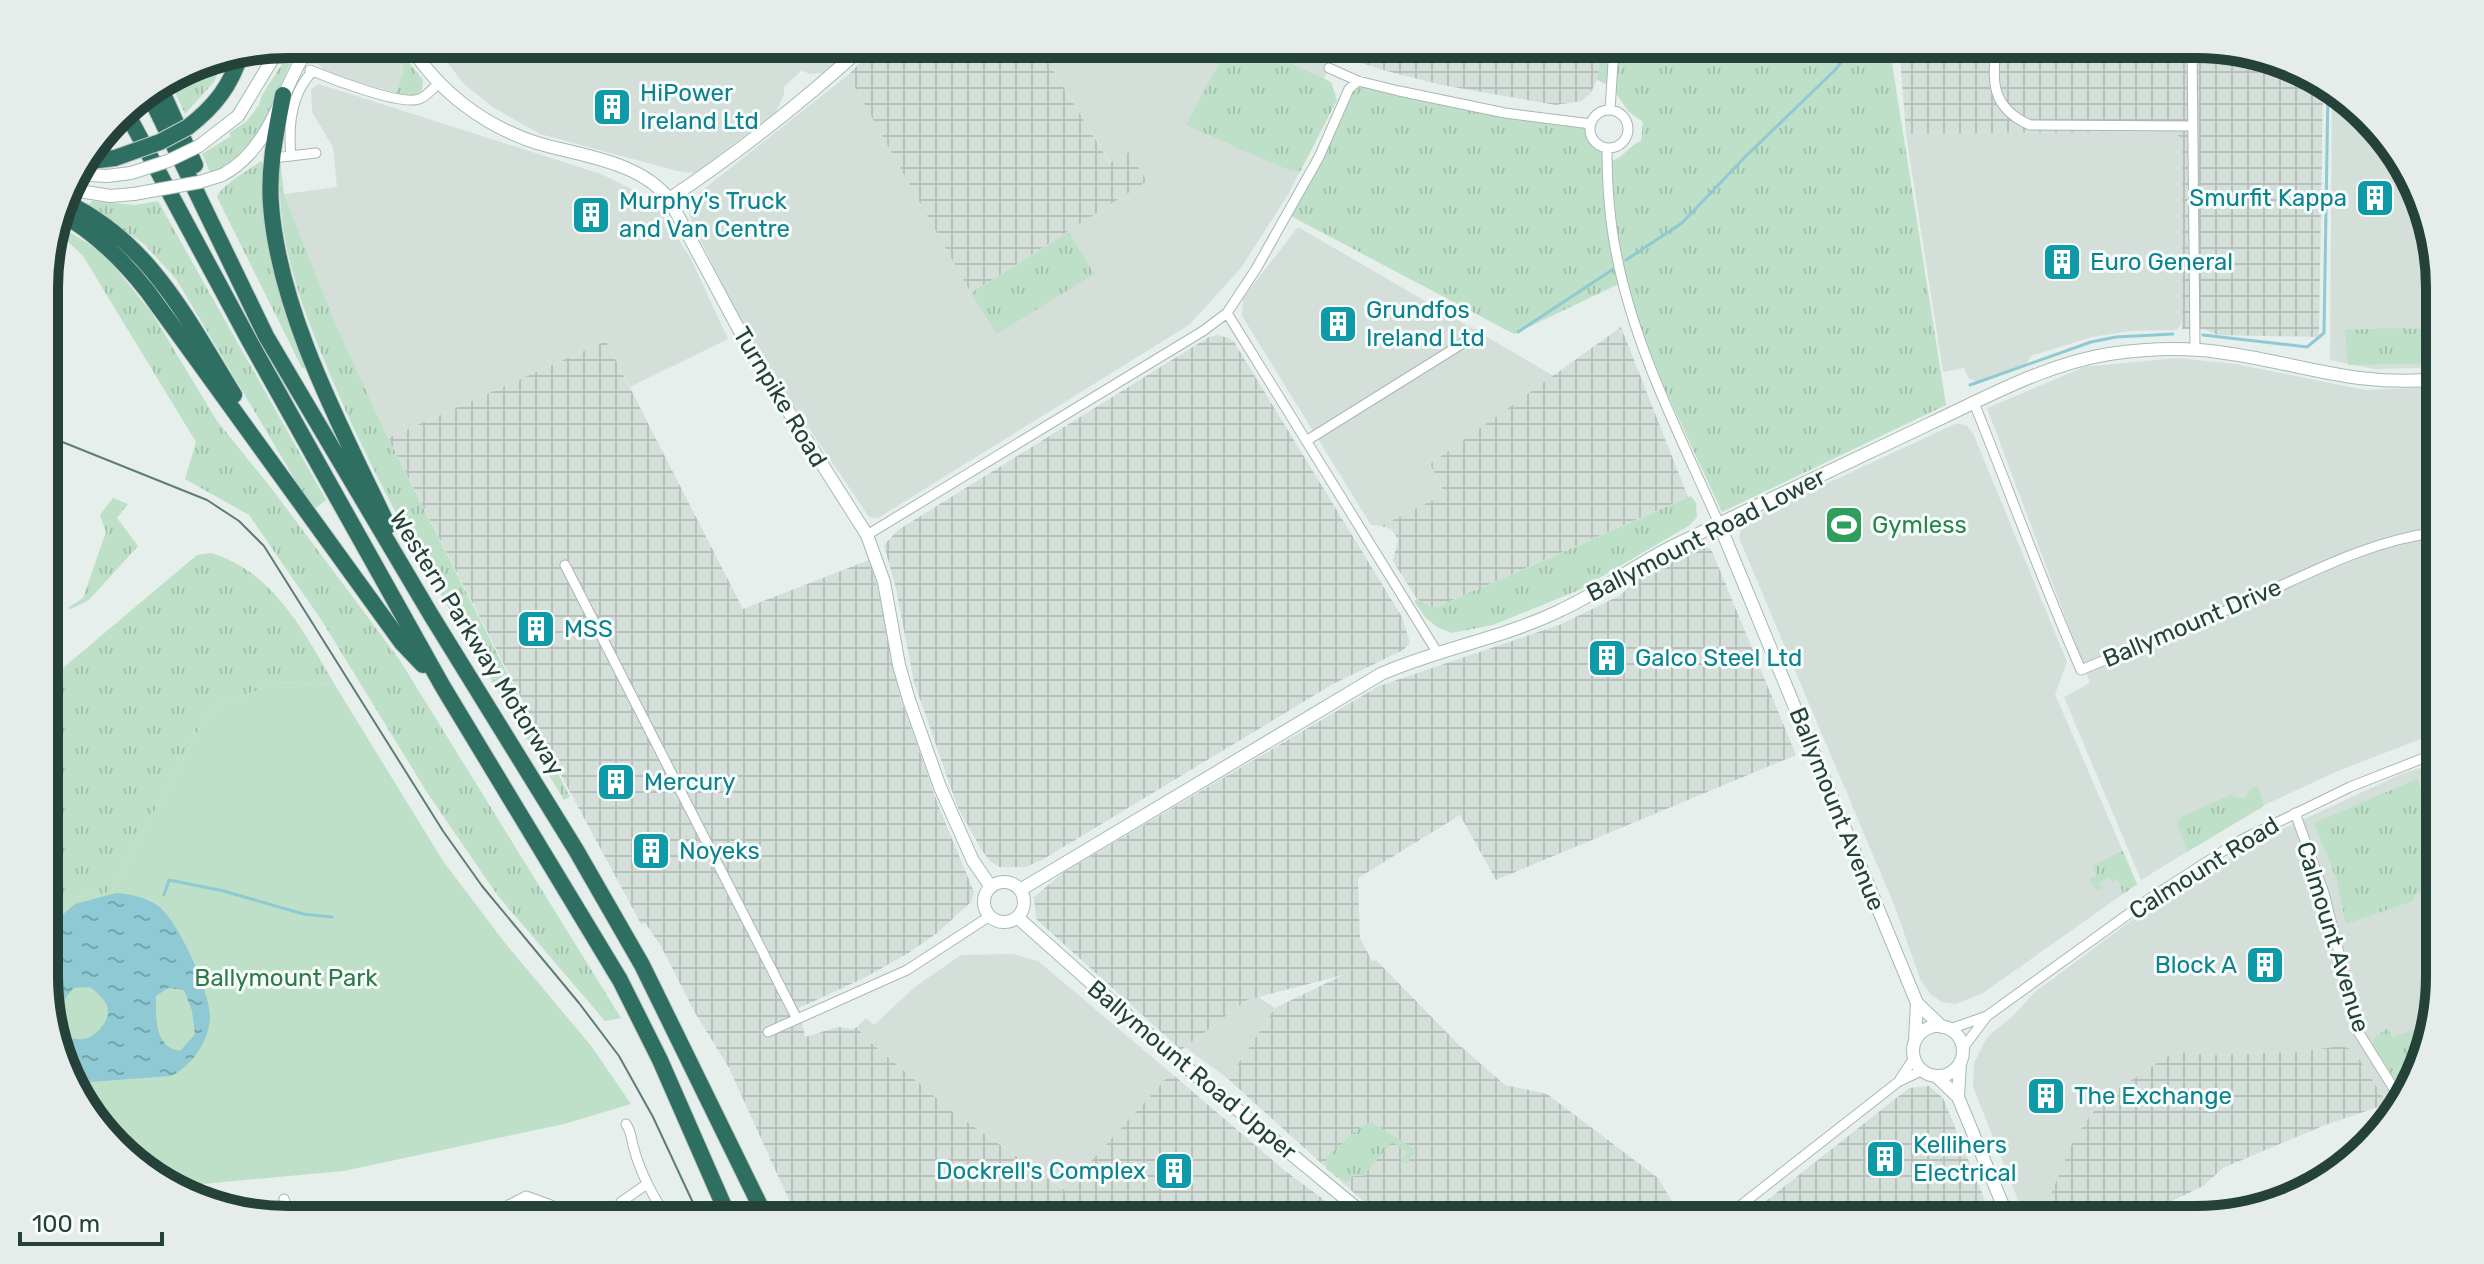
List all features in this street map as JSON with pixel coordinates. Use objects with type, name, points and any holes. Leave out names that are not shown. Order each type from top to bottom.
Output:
[{"type":"highway","points":[[97,160],[115,158],[160,142],[188,127],[203,116],[224,92],[236,64]]},
{"type":"highway","points":[[163,95],[229,244],[235,275]]},
{"type":"highway","points":[[283,95],[270,173],[270,204],[283,273],[305,343],[347,440],[431,615]]},
{"type":"highway","name":"Western Parkway Motorway","points":[[153,102],[274,350],[431,615],[576,850],[642,965],[760,1206]]},
{"type":"highway","name":"Western Parkway Motorway","points":[[131,120],[264,368],[443,687],[620,980],[660,1060],[724,1206]]},
{"type":"highway","points":[[73,207],[117,234],[160,278],[197,333],[273,462]]},
{"type":"highway","points":[[69,219],[93,234],[128,266],[402,643],[443,687]]},
{"type":"street","points":[[88,175],[131,173],[168,161],[199,146],[238,116],[274,58]]},
{"type":"street","points":[[79,191],[110,196],[134,194],[200,182],[239,165],[256,147],[303,58]]},
{"type":"street","name":"Turnpike Road","points":[[419,58],[438,84],[472,112],[526,139],[640,174],[657,185],[669,199],[752,354],[867,535],[884,582],[899,665],[909,700],[940,787],[973,861],[991,887]]},
{"type":"street","points":[[669,199],[811,94],[851,58]]},
{"type":"street","points":[[1610,110],[1614,58]]},
{"type":"street","points":[[1995,58],[1993,74],[1996,91],[2018,120],[2042,127],[2192,126]]},
{"type":"street","points":[[2192,58],[2195,350]]},
{"type":"street","points":[[1329,68],[1358,81],[1505,113],[1591,124]]},
{"type":"street","points":[[316,153],[287,156],[289,126],[304,81],[312,71],[378,94],[408,100],[419,99],[438,84]]},
{"type":"street","points":[[867,535],[1203,331],[1227,313],[1279,229],[1319,157],[1349,89],[1358,81]]},
{"type":"street","points":[[1610,110],[1625,118],[1628,132],[1621,144],[1607,148],[1600,146],[1592,137],[1591,124],[1597,114],[1610,110]]},
{"type":"street","points":[[1607,148],[1611,220],[1628,299],[1651,370],[1720,526]]},
{"type":"street","points":[[1227,313],[1437,652]]},
{"type":"street","points":[[1306,441],[1476,335]]},
{"type":"street","name":"Ballymount Road Lower","points":[[1020,890],[1381,674],[1562,610],[1673,547],[2006,387],[2081,360],[2131,351],[2221,352],[2360,380],[2426,380]]},
{"type":"street","name":"Ballymount Drive","points":[[1974,403],[2023,524],[2041,579],[2081,670],[2234,607],[2352,553],[2386,542],[2426,534]]},
{"type":"street","name":"Ballymount Avenue","points":[[1720,526],[1917,1003],[1915,1041]]},
{"type":"street","points":[[565,565],[797,1019]]},
{"type":"street","name":"Calmount Road","points":[[1963,1048],[1987,1016],[2152,897],[2239,841],[2295,813],[2426,758]]},
{"type":"street","name":"Calmount Avenue","points":[[2295,813],[2324,893],[2359,1033],[2395,1090]]},
{"type":"street","points":[[1009,883],[1020,890],[1024,905],[1017,917],[1004,922],[990,916],[984,904],[991,887],[1009,883]]},
{"type":"street","points":[[768,1032],[907,970],[990,916]]},
{"type":"street","name":"Ballymount Road Upper","points":[[1017,917],[1180,1062],[1354,1206]]},
{"type":"street","name":"Ballymount Avenue","points":[[1917,1003],[1946,1028]]},
{"type":"street","name":"Calmount Road","points":[[1946,1028],[1987,1016]]},
{"type":"street","points":[[1898,1082],[1914,1058],[1915,1041],[1926,1029],[1946,1028],[1961,1040],[1963,1048],[1958,1097]]},
{"type":"street","points":[[1914,1058],[1923,1070],[1936,1076],[1958,1097],[2003,1206]]},
{"type":"street","points":[[1936,1076],[1950,1073],[1960,1063]]},
{"type":"street","points":[[1740,1206],[1898,1082],[1923,1070]]},
{"type":"street","points":[[626,1124],[633,1135],[632,1146],[647,1184],[660,1206]]},
{"type":"street","points":[[621,1202],[647,1184]]},
{"type":"street","points":[[506,1206],[526,1196],[552,1206]]},
{"type":"street","points":[[284,1199],[286,1206]]},
{"type":"shaded area","points":[[310,58],[399,58],[404,68],[397,93],[328,74],[318,64],[306,64]]},
{"type":"shaded area","points":[[444,58],[840,58],[824,73],[809,74],[802,70],[784,87],[784,95],[775,113],[695,173],[677,171],[540,134],[494,108],[464,84]]},
{"type":"shaded area","points":[[865,58],[1046,58],[1110,163],[1129,152],[1147,181],[971,293],[848,75]]},
{"type":"shaded area","points":[[1046,58],[1333,58],[1324,79],[1331,82],[1336,99],[1289,193],[1241,268],[1189,325],[878,518],[869,517],[751,342],[692,223],[689,209],[700,192],[848,75],[972,292],[1118,199],[1111,164]]},
{"type":"shaded area","points":[[1600,58],[1597,80],[1590,94],[1581,101],[1556,105],[1442,85],[1352,60]]},
{"type":"shaded area","points":[[1900,58],[2196,58],[2241,62],[2298,82],[2323,97],[2319,337],[2218,335],[2203,329],[2182,329],[2182,138],[2171,131],[1906,134]]},
{"type":"shaded area","points":[[319,84],[601,174],[645,196],[660,212],[690,257],[728,339],[630,387],[606,341],[388,438],[338,329],[284,194],[337,187],[333,147],[312,112],[311,89]]},
{"type":"shaded area","points":[[2332,102],[2359,125],[2379,148],[2409,200],[2424,258],[2426,364],[2418,368],[2374,369],[2330,360]]},
{"type":"shaded area","points":[[2171,131],[2183,138],[2182,322],[2177,330],[2130,331],[2092,337],[2031,356],[2026,364],[1977,382],[1968,378],[1964,368],[1943,372],[1906,134]]},
{"type":"shaded area","points":[[1298,227],[1554,376],[1430,464],[1445,494],[1381,526],[1371,525],[1242,316],[1243,298]]},
{"type":"shaded area","points":[[1621,327],[1688,497],[1439,606],[1432,607],[1417,599],[1393,561],[1398,539],[1391,529],[1381,526],[1445,494],[1430,464]]},
{"type":"shaded area","points":[[1217,335],[1234,342],[1402,617],[1410,643],[1403,650],[1333,684],[1042,860],[1026,867],[999,867],[981,849],[958,808],[914,682],[884,545],[898,530],[1209,337]]},
{"type":"shaded area","points":[[606,341],[743,609],[869,560],[884,608],[900,696],[939,807],[974,892],[971,902],[937,933],[910,952],[866,977],[799,1008],[805,1037],[838,1027],[857,1027],[865,1038],[953,1112],[1065,1190],[1171,1073],[1284,1170],[1332,1206],[792,1206],[729,1068],[694,1011],[661,946],[645,923],[641,924],[388,438]]},
{"type":"shaded area","points":[[2177,358],[2236,364],[2365,390],[2426,387],[2426,737],[2340,770],[2256,809],[2141,880],[2064,697],[2090,683],[1987,408],[2084,367]]},
{"type":"shaded area","points":[[1957,423],[1967,426],[1973,433],[2067,662],[2055,694],[2137,884],[1983,993],[1956,1004],[1942,1002],[1931,995],[1920,979],[1895,907],[1739,538],[1746,521]]},
{"type":"shaded area","points":[[1695,547],[1708,547],[1712,551],[1796,755],[1496,880],[1460,815],[1358,878],[1360,938],[1372,961],[1376,960],[1458,1044],[1505,1085],[1547,1094],[1658,1178],[1675,1206],[1369,1206],[1228,1079],[1275,1008],[1343,975],[1247,1000],[1181,1050],[1036,919],[1034,897],[1064,872],[1379,686],[1559,625],[1619,596],[1641,577]]},
{"type":"shaded area","points":[[2426,766],[2426,991],[2414,1050],[2387,1104],[2354,1050],[2341,1046],[2296,1052],[2214,1055],[2174,1052],[2105,1097],[2087,1120],[2047,1206],[2020,1206],[1973,1087],[1974,1063],[1987,1037],[2012,1017],[2035,992],[2167,894],[2259,840],[2401,774]]},
{"type":"shaded area","points":[[1012,954],[1038,961],[1171,1073],[1066,1190],[953,1112],[865,1038],[857,1027],[866,1018],[874,1025],[916,986],[961,955]]},
{"type":"shaded area","points":[[1258,997],[1275,1008],[1228,1079],[1185,1047],[1247,1000]]},
{"type":"shaded area","points":[[2341,1046],[2354,1050],[2387,1104],[2325,1125],[2223,1168],[2203,1186],[2161,1206],[2046,1206],[2072,1144],[2105,1097],[2174,1052],[2214,1055],[2296,1052]]},
{"type":"shaded area","points":[[1929,1086],[1943,1098],[1987,1206],[1760,1206],[1909,1088]]},
{"type":"green space","points":[[286,58],[293,58],[256,135],[230,163],[211,174],[202,154],[231,136],[229,133],[247,121]]},
{"type":"green space","points":[[399,58],[405,58],[423,80],[422,90],[410,96],[396,95],[404,68]]},
{"type":"green space","points":[[1222,58],[1279,58],[1331,82],[1337,100],[1300,172],[1284,168],[1186,125]]},
{"type":"green space","points":[[1600,58],[1891,58],[1946,405],[1722,512],[1657,372],[1623,282],[1514,334],[1287,214],[1352,84],[1591,124],[1592,137],[1603,147],[1607,161],[1612,161],[1641,141],[1643,122],[1629,112],[1611,86],[1597,80]]},
{"type":"green space","points":[[220,68],[214,82],[185,114],[173,89]]},
{"type":"green space","points":[[280,158],[284,194],[338,329],[388,438],[570,797],[564,800],[415,548],[337,391],[294,278],[282,220]]},
{"type":"green space","points":[[261,161],[264,164],[262,200],[271,257],[307,368],[302,368],[217,197],[231,182]]},
{"type":"green space","points":[[92,201],[136,205],[158,201],[326,500],[313,510],[176,279],[144,244],[88,205]]},
{"type":"green space","points":[[66,229],[103,253],[152,313],[217,421],[399,659],[621,1018],[605,1021],[498,896],[428,794],[322,621],[249,515],[185,479],[196,442],[83,256],[64,238]]},
{"type":"green space","points":[[1069,232],[1094,274],[997,334],[971,293]]},
{"type":"green space","points":[[2423,329],[2420,364],[2348,365],[2345,330]]},
{"type":"green space","points":[[1691,496],[1696,503],[1697,517],[1690,525],[1579,590],[1493,625],[1452,633],[1437,627],[1425,617],[1414,601],[1417,599],[1432,607],[1439,606]]},
{"type":"green space","points":[[113,498],[128,504],[117,518],[138,546],[89,600],[69,610],[83,598],[106,532],[100,515]]},
{"type":"green space","points":[[211,553],[233,562],[270,589],[299,625],[335,685],[279,682],[211,708],[109,893],[74,897],[58,915],[58,672],[197,555]]},
{"type":"green space","name":"Ballymount Park","points":[[279,682],[335,685],[443,861],[505,943],[592,1047],[631,1104],[564,1124],[344,1171],[193,1185],[148,1159],[125,1139],[89,1091],[75,1064],[66,1036],[58,976],[58,910],[74,897],[109,893],[211,708]]},
{"type":"green space","points":[[2417,779],[2426,802],[2426,889],[2416,893],[2413,901],[2346,924],[2337,881],[2314,823]]},
{"type":"green space","points":[[2258,786],[2264,806],[2187,852],[2177,823],[2182,816],[2230,795],[2244,799],[2252,788]]},
{"type":"green space","points":[[2123,851],[2137,884],[2123,894],[2118,879],[2113,882],[2109,877],[2099,883],[2102,889],[2097,890],[2089,879],[2096,876],[2093,865]]},
{"type":"green space","points":[[2388,1028],[2392,1037],[2420,1028],[2398,1084],[2373,1045],[2373,1039]]},
{"type":"green space","points":[[1371,1122],[1416,1150],[1407,1164],[1401,1160],[1407,1152],[1392,1142],[1363,1176],[1353,1176],[1346,1182],[1326,1169],[1326,1158],[1359,1128]]},
{"type":"water","points":[[116,893],[148,900],[165,913],[183,940],[199,974],[210,1016],[203,1043],[193,1059],[179,1072],[171,1076],[85,1082],[66,1037],[88,1038],[97,1033],[105,1023],[108,1011],[101,997],[90,987],[74,988],[61,1010],[58,919],[75,904]],"holes":[[[168,988],[184,990],[192,1011],[195,1034],[180,1051],[165,1044],[161,1037],[156,996]]]},
{"type":"waterway","points":[[1626,260],[1682,223],[1845,58]]},
{"type":"waterway","points":[[2203,335],[2307,347],[2324,333],[2328,100]]},
{"type":"waterway","points":[[1518,332],[1612,270]]},
{"type":"waterway","points":[[1970,385],[2091,342],[2116,337],[2173,334]]},
{"type":"waterway","points":[[164,895],[169,880],[224,891],[303,914],[332,917]]},
{"type":"tram line","points":[[58,440],[207,500],[239,521],[264,546],[443,831],[482,886],[619,1056],[653,1117],[694,1206]]},
{"type":"place","name":"HiPower Ireland Ltd","points":[[612,107]]},
{"type":"place","name":"Smurfit Kappa","points":[[2375,198]]},
{"type":"place","name":"Murphy's Truck and Van Centre","points":[[591,215]]},
{"type":"place","name":"Euro General","points":[[2062,262]]},
{"type":"place","name":"Grundfos Ireland Ltd","points":[[1338,324]]},
{"type":"place","name":"Gymless","points":[[1844,525]]},
{"type":"place","name":"MSS","points":[[536,629]]},
{"type":"place","name":"Galco Steel Ltd","points":[[1607,658]]},
{"type":"place","name":"Mercury","points":[[616,782]]},
{"type":"place","name":"Noyeks","points":[[651,851]]},
{"type":"place","name":"Block A","points":[[2265,965]]},
{"type":"place","name":"The Exchange","points":[[2046,1096]]},
{"type":"place","name":"Kellihers Electrical","points":[[1885,1159]]},
{"type":"place","name":"Dockrell's Complex","points":[[1174,1171]]}]
